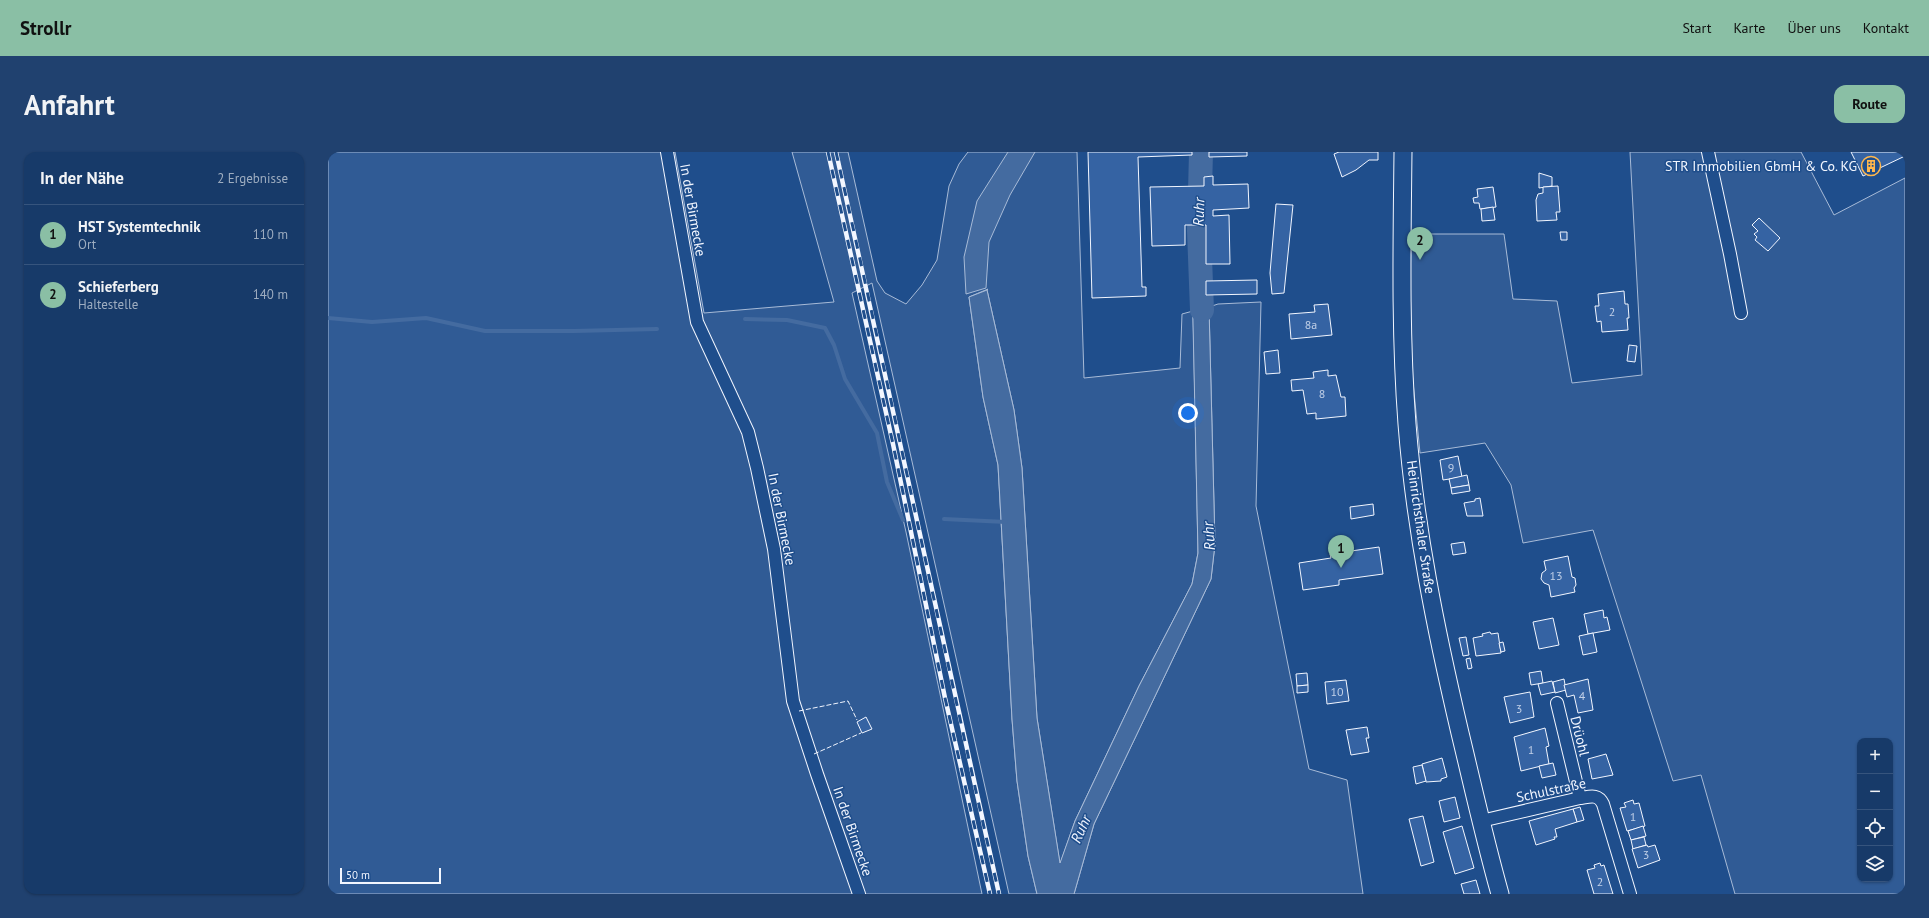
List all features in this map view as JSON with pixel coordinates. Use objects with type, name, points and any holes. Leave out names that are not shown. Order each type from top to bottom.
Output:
[{"type":"main road","name":"Heinrichsthaler Straße","points":[[1404,152],[1403,352],[1407,425],[1415,500],[1437,631],[1481,821],[1500,894]]},
{"type":"street","name":"In der Birmecke","points":[[667,152],[697,322],[748,432],[757,468],[774,549],[793,700],[859,894]]},
{"type":"street","points":[[1708,152],[1741,313]]},
{"type":"street","name":"Drüohl","points":[[1557,703],[1580,798]]},
{"type":"street","name":"Schulstraße","points":[[1481,821],[1593,796],[1601,801],[1630,894]]},
{"type":"shaded area","points":[[328,152],[675,152],[704,313],[834,302],[792,152],[848,152],[877,281],[885,293],[906,304],[922,285],[937,260],[949,186],[959,164],[968,152],[1077,152],[1084,378],[1180,368],[1182,314],[1193,311],[1198,553],[1192,584],[1139,686],[1075,821],[1060,864],[1037,718],[1022,468],[1014,410],[988,289],[969,297],[983,397],[998,465],[1012,719],[1017,781],[1028,856],[1037,894],[1009,894],[872,283],[852,293],[906,532],[982,894],[328,894]]},
{"type":"shaded area","points":[[1630,152],[1801,152],[1834,215],[1905,178],[1905,894],[1735,894],[1701,775],[1673,781],[1593,530],[1523,543],[1511,485],[1485,443],[1420,453],[1409,341],[1411,234],[1504,234],[1513,299],[1557,301],[1572,383],[1642,375]]},
{"type":"shaded area","points":[[1261,302],[1256,506],[1309,769],[1347,780],[1363,894],[1074,894],[1094,824],[1211,579],[1215,544],[1209,307],[1218,304]]},
{"type":"water","points":[[1008,152],[1035,152],[1010,195],[989,242],[986,288],[966,294],[964,257],[977,201]]},
{"type":"water","points":[[1192,277],[1204,277],[1206,298],[1209,307],[1215,544],[1211,579],[1094,824],[1074,894],[1037,894],[1028,856],[1017,781],[1012,719],[998,465],[983,397],[969,297],[987,290],[1014,410],[1022,468],[1037,718],[1060,863],[1075,821],[1139,686],[1192,584],[1198,553]]},
{"type":"building","points":[[1088,152],[1192,152],[1192,155],[1138,157],[1142,287],[1146,287],[1146,296],[1092,298]]},
{"type":"building","points":[[1209,152],[1247,152],[1247,156],[1209,157]]},
{"type":"building","points":[[1339,152],[1378,152],[1378,160],[1369,160],[1356,170],[1342,177],[1334,154]]},
{"type":"building","name":"STR Immobilien GbmH & Co. KG","points":[[1851,152],[1905,152],[1905,156],[1863,176]]},
{"type":"building","points":[[1539,173],[1552,177],[1552,186],[1539,188]]},
{"type":"building","points":[[1213,176],[1213,185],[1248,184],[1249,208],[1213,210],[1213,216],[1229,215],[1230,264],[1206,264],[1206,225],[1185,225],[1185,245],[1152,246],[1150,187],[1204,186],[1204,177]]},
{"type":"building","points":[[1558,186],[1560,212],[1556,212],[1557,220],[1537,221],[1536,200],[1538,194],[1543,193],[1543,187]]},
{"type":"building","points":[[1493,187],[1496,207],[1480,209],[1479,203],[1474,203],[1473,198],[1478,197],[1477,189]]},
{"type":"building","points":[[1276,204],[1293,205],[1284,293],[1272,294],[1270,273]]},
{"type":"building","points":[[1493,207],[1495,220],[1482,221],[1481,209]]},
{"type":"building","points":[[1759,218],[1780,238],[1768,251],[1755,240],[1757,237],[1754,234],[1758,231],[1752,225]]},
{"type":"building","points":[[1560,232],[1567,232],[1567,240],[1561,240]]},
{"type":"building","points":[[1257,280],[1257,294],[1206,295],[1206,281]]},
{"type":"building","points":[[1624,291],[1625,304],[1628,304],[1628,330],[1602,332],[1601,321],[1597,322],[1595,306],[1599,306],[1598,294]]},
{"type":"building","points":[[1328,304],[1332,335],[1291,339],[1289,314],[1315,312],[1314,305]]},
{"type":"building","points":[[1629,345],[1637,346],[1635,362],[1627,361]]},
{"type":"building","points":[[1278,350],[1280,373],[1266,374],[1264,352]]},
{"type":"building","points":[[1328,370],[1328,376],[1336,375],[1341,397],[1345,397],[1346,416],[1316,419],[1316,413],[1307,414],[1303,390],[1292,391],[1291,380],[1314,378],[1313,372]]},
{"type":"building","points":[[1458,456],[1462,477],[1443,480],[1440,460]]},
{"type":"building","points":[[1467,475],[1469,485],[1451,488],[1449,479]]},
{"type":"building","points":[[1469,485],[1470,491],[1452,494],[1451,488]]},
{"type":"building","points":[[1480,498],[1483,516],[1467,516],[1464,503],[1475,501],[1475,499]]},
{"type":"building","points":[[1373,504],[1374,515],[1351,519],[1350,507]]},
{"type":"building","points":[[1464,542],[1466,553],[1453,555],[1451,544]]},
{"type":"building","points":[[1379,547],[1383,574],[1339,580],[1339,585],[1303,590],[1299,563],[1331,558],[1330,554]]},
{"type":"building","points":[[1568,556],[1572,577],[1575,578],[1575,592],[1551,597],[1549,585],[1544,583],[1541,579],[1542,573],[1546,570],[1544,561]]},
{"type":"building","points":[[1603,610],[1604,618],[1607,617],[1610,630],[1588,634],[1584,614]]},
{"type":"building","points":[[1553,618],[1559,645],[1539,649],[1533,622]]},
{"type":"building","points":[[1490,632],[1491,634],[1498,633],[1501,653],[1476,656],[1473,638],[1483,636],[1482,634]]},
{"type":"building","points":[[1593,633],[1597,652],[1583,655],[1579,636]]},
{"type":"building","points":[[1466,637],[1469,655],[1463,656],[1459,638]]},
{"type":"building","points":[[1503,642],[1505,651],[1501,652],[1499,643]]},
{"type":"building","points":[[1470,658],[1472,668],[1468,669],[1466,659]]},
{"type":"building","points":[[1541,671],[1543,683],[1531,685],[1529,673]]},
{"type":"building","points":[[1307,673],[1308,685],[1297,686],[1296,674]]},
{"type":"building","points":[[1564,679],[1566,690],[1555,693],[1553,682]]},
{"type":"building","points":[[1588,679],[1593,710],[1578,713],[1574,695],[1567,697],[1564,685]]},
{"type":"building","points":[[1346,680],[1349,701],[1327,704],[1325,682]]},
{"type":"building","points":[[1552,681],[1555,692],[1541,695],[1538,684]]},
{"type":"building","points":[[1308,685],[1308,692],[1297,693],[1297,686]]},
{"type":"building","points":[[1530,692],[1534,717],[1510,723],[1504,697]]},
{"type":"building","points":[[866,717],[872,729],[862,733],[857,722]]},
{"type":"building","points":[[1367,727],[1369,738],[1366,738],[1369,752],[1351,755],[1346,730]]},
{"type":"building","points":[[1545,728],[1549,746],[1546,747],[1549,764],[1521,771],[1514,737]]},
{"type":"building","points":[[1606,754],[1613,775],[1592,779],[1588,759]]},
{"type":"building","points":[[1442,758],[1447,777],[1441,779],[1441,781],[1426,782],[1422,764]]},
{"type":"building","points":[[1553,763],[1556,775],[1542,778],[1539,766]]},
{"type":"building","points":[[1422,765],[1426,781],[1416,784],[1413,767]]},
{"type":"building","points":[[1455,797],[1460,818],[1444,822],[1439,801]]},
{"type":"building","points":[[1633,800],[1634,804],[1639,803],[1645,826],[1627,831],[1620,808],[1626,807],[1624,803]]},
{"type":"building","points":[[1580,807],[1584,820],[1577,822],[1573,809]]},
{"type":"building","points":[[1573,809],[1577,822],[1555,829],[1557,837],[1554,837],[1555,839],[1536,845],[1529,821]]},
{"type":"building","points":[[1423,816],[1434,862],[1421,866],[1409,819]]},
{"type":"building","points":[[1462,826],[1474,868],[1455,874],[1443,832]]},
{"type":"building","points":[[1643,826],[1646,836],[1631,840],[1628,831]]},
{"type":"building","points":[[1644,837],[1646,845],[1633,849],[1631,840]]},
{"type":"building","points":[[1647,845],[1648,847],[1655,845],[1660,860],[1638,868],[1632,849]]},
{"type":"building","points":[[1600,863],[1601,866],[1604,865],[1613,894],[1594,894],[1587,870],[1595,868],[1594,865]]},
{"type":"building","points":[[1476,880],[1480,894],[1464,894],[1461,884]]},
{"type":"waterway","name":"Ruhr","points":[[1201,152],[1199,231],[1202,310]]},
{"type":"waterway","points":[[328,318],[372,322],[426,318],[485,331],[657,329]]},
{"type":"waterway","points":[[745,319],[787,320],[825,328],[834,345],[845,379],[877,433],[887,482],[903,520]]},
{"type":"waterway","points":[[944,519],[1006,522]]},
{"type":"railway","points":[[828,152],[893,444],[945,698],[990,894]]},
{"type":"railway","points":[[836,152],[999,894]]},
{"type":"fence","points":[[799,711],[848,701],[857,720]]},
{"type":"fence","points":[[814,754],[861,733]]},
{"type":"place","name":"STR Immobilien GbmH & Co. KG","points":[[1871,166]]},
{"type":"place","name":"Schieferberg","points":[[1420,260]]},
{"type":"place","name":"HST Systemtechnik","points":[[1341,568]]}]
